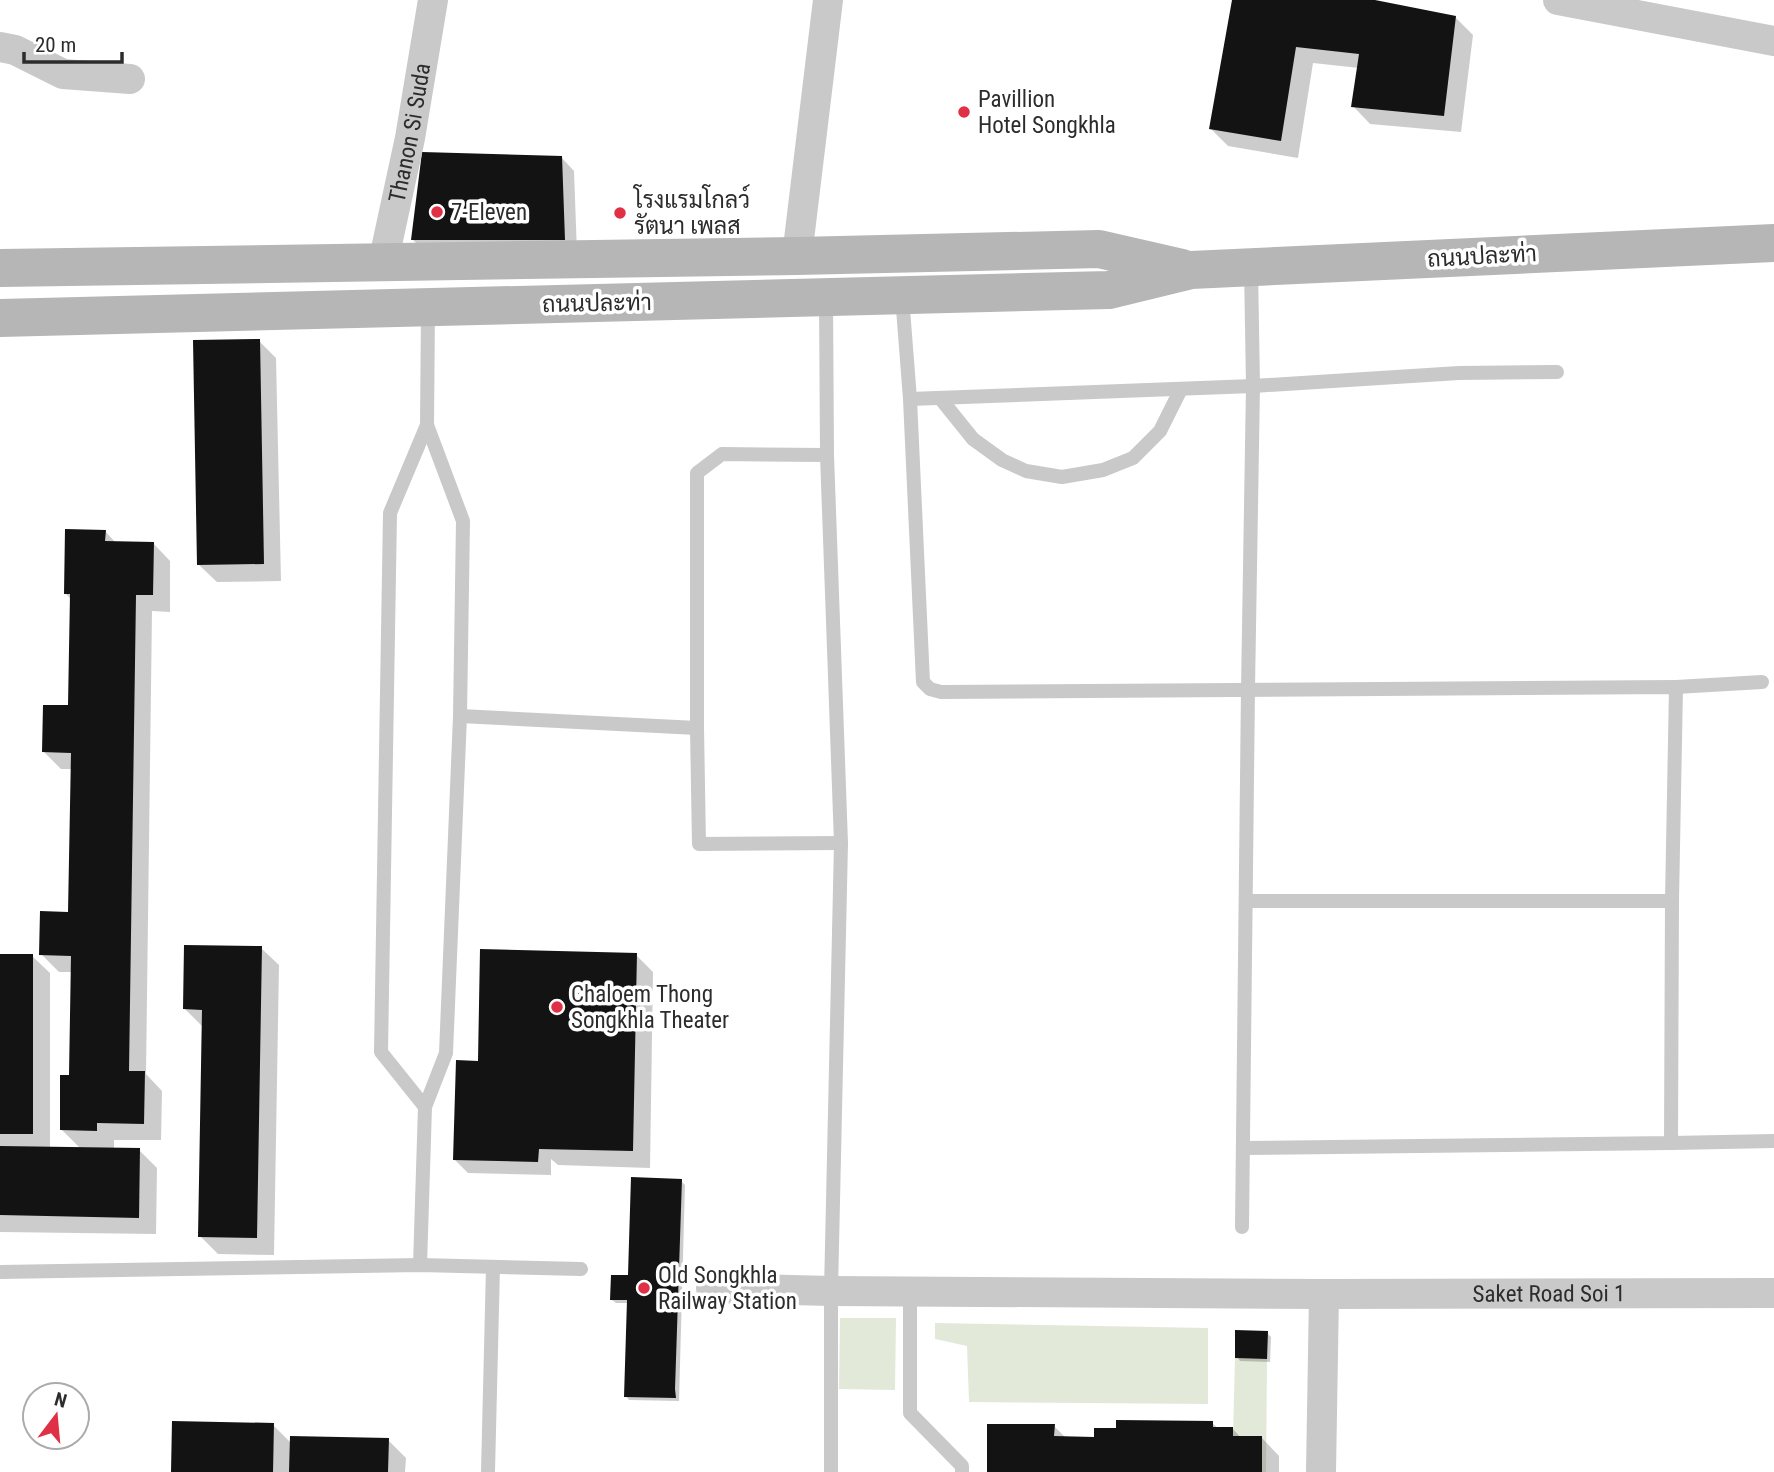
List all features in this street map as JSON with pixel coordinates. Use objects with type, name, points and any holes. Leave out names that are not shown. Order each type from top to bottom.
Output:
[{"type":"main road","name":"ถนนปละท่า","points":[[0,318],[1109,290],[1191,270],[1774,243]]},
{"type":"main road","name":"ถนนปละท่า","points":[[0,268],[797,257],[1099,249],[1191,270]]},
{"type":"street","name":"Thanon Si Suda","points":[[383,263],[410,138],[433,0]]},
{"type":"street","points":[[797,257],[828,0]]},
{"type":"street","points":[[1558,0],[1774,41]]},
{"type":"street","points":[[0,47],[15,50],[63,74],[130,79]]},
{"type":"street","name":"Saket Road Soi 1","points":[[711,1288],[1324,1294],[1774,1293]]},
{"type":"street","points":[[1321,1472],[1324,1294]]},
{"type":"lane","points":[[1242,1227],[1253,386],[1251,267]]},
{"type":"lane","points":[[902,296],[910,399],[923,682],[930,688],[941,692],[1676,687],[1762,682]]},
{"type":"lane","points":[[826,298],[827,455],[841,843],[831,1291],[831,1472]]},
{"type":"lane","points":[[420,1265],[425,1107],[446,1053],[460,716],[463,521],[427,425],[428,307]]},
{"type":"lane","points":[[910,399],[1253,386],[1459,373],[1557,372]]},
{"type":"lane","points":[[940,398],[973,439],[1002,460],[1026,471],[1062,477],[1103,470],[1133,458],[1160,431],[1181,389]]},
{"type":"lane","points":[[425,1107],[381,1052],[390,513],[427,425]]},
{"type":"lane","points":[[827,455],[722,454],[697,473],[696,728],[699,844],[841,843]]},
{"type":"lane","points":[[1671,1143],[1676,687]]},
{"type":"lane","points":[[460,716],[696,728]]},
{"type":"lane","points":[[1245,901],[1672,901]]},
{"type":"lane","points":[[1243,1148],[1774,1141]]},
{"type":"lane","points":[[0,1272],[420,1265],[581,1269]]},
{"type":"lane","points":[[488,1472],[493,1267]]},
{"type":"lane","points":[[910,1291],[910,1413],[962,1466],[962,1472]]},
{"type":"green space","points":[[840,1318],[896,1318],[895,1390],[839,1389]]},
{"type":"green space","points":[[935,1323],[1208,1328],[1208,1404],[969,1402],[967,1346],[935,1339]]},
{"type":"green space","points":[[1235,1358],[1267,1359],[1266,1472],[1262,1472],[1262,1437],[1233,1436]]},
{"type":"building","points":[[1232,0],[1375,0],[1456,16],[1444,116],[1351,107],[1359,54],[1296,47],[1281,141],[1209,129]]},
{"type":"building","points":[[422,152],[562,156],[565,240],[411,240]]},
{"type":"building","points":[[260,339],[264,564],[197,565],[193,340]]},
{"type":"building","points":[[65,529],[106,530],[105,541],[154,542],[153,595],[136,595],[129,1071],[145,1071],[144,1124],[97,1123],[97,1131],[60,1130],[60,1075],[69,1075],[71,956],[39,955],[40,911],[68,912],[71,753],[42,752],[43,705],[68,705],[70,594],[64,594]]},
{"type":"building","points":[[184,945],[262,946],[257,1238],[198,1237],[202,1010],[183,1009]]},
{"type":"building","name":"Chaloem Thong Songkhla Theater","points":[[480,949],[637,953],[633,1151],[539,1149],[538,1162],[453,1160],[456,1060],[478,1061]]},
{"type":"building","points":[[0,954],[33,954],[33,1134],[0,1134]]},
{"type":"building","points":[[0,1146],[140,1148],[139,1218],[0,1215]]},
{"type":"building","name":"Old Songkhla Railway Station","points":[[631,1177],[682,1179],[676,1398],[624,1397],[627,1300],[610,1300],[611,1275],[628,1275]]},
{"type":"building","points":[[1235,1330],[1268,1331],[1267,1359],[1235,1358]]},
{"type":"building","points":[[1116,1420],[1213,1421],[1213,1427],[1233,1427],[1233,1436],[1262,1436],[1262,1472],[987,1472],[987,1424],[1055,1424],[1054,1436],[1094,1437],[1094,1428],[1116,1428]]},
{"type":"building","points":[[172,1421],[274,1423],[273,1472],[171,1472]]},
{"type":"building","points":[[290,1436],[389,1438],[388,1472],[289,1472]]},
{"type":"place","name":"Pavillion Hotel Songkhla","points":[[964,112]]},
{"type":"place","name":"7-Eleven","points":[[437,212]]},
{"type":"place","name":"โรงแรมโกลว์ รัตนา เพลส","points":[[620,213]]},
{"type":"place","name":"Chaloem Thong Songkhla Theater","points":[[557,1007]]},
{"type":"place","name":"Old Songkhla Railway Station","points":[[644,1288]]}]
